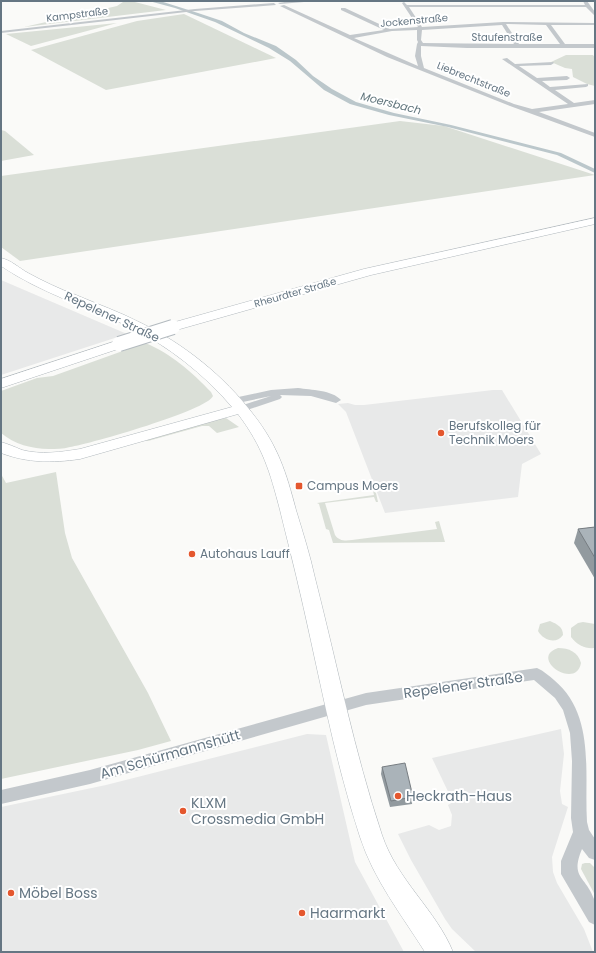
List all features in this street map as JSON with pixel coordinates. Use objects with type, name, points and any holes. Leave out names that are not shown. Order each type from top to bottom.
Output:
[{"type":"main road","name":"Rheurdter Straße","points":[[1,384],[173,327],[368,272],[595,221]]},
{"type":"main road","name":"Repelener Straße","points":[[1,261],[54,290],[135,326],[168,343],[204,370],[237,405],[270,453],[282,486],[372,838],[382,861],[402,895],[440,952]]},
{"type":"main road","points":[[1,447],[23,456],[38,458],[58,457],[89,452],[237,405]]},
{"type":"street","points":[[250,1],[266,5]]},
{"type":"street","name":"Kampstraße","points":[[1,32],[195,10],[314,1]]},
{"type":"street","points":[[402,1],[407,6],[420,28],[419,40],[421,43],[419,44],[418,56],[422,69]]},
{"type":"street","points":[[585,1],[594,14]]},
{"type":"street","points":[[407,6],[529,3],[588,6]]},
{"type":"street","name":"Liebrechtstraße","points":[[279,4],[422,69],[595,136]]},
{"type":"street","points":[[343,10],[388,30]]},
{"type":"street","points":[[588,14],[594,14]]},
{"type":"street","points":[[510,23],[515,19]]},
{"type":"street","points":[[477,20],[481,24]]},
{"type":"street","points":[[499,22],[517,46]]},
{"type":"street","name":"Jockenstraße","points":[[349,37],[388,30],[499,22],[594,25]]},
{"type":"street","points":[[547,23],[564,46]]},
{"type":"street","points":[[459,26],[467,33]]},
{"type":"street","points":[[467,40],[467,46]]},
{"type":"street","name":"Staufenstraße","points":[[419,44],[467,46],[595,46]]},
{"type":"street","points":[[505,59],[573,105]]},
{"type":"street","points":[[516,65],[551,63]]},
{"type":"street","points":[[537,80],[568,78]]},
{"type":"street","points":[[549,89],[586,85]]},
{"type":"street","points":[[532,111],[595,102]]},
{"type":"street","points":[[237,405],[288,392],[319,393],[336,400]]},
{"type":"street","name":"Repelener Straße","points":[[338,708],[366,699],[537,674],[560,694],[573,716],[579,734],[581,767],[579,816],[581,833],[569,861],[569,874],[595,916]]},
{"type":"street","name":"Am Schürmannshütt","points":[[1,797],[90,777],[308,715],[338,708]]},
{"type":"street","points":[[581,833],[595,852]]},
{"type":"shaded area","points":[[122,1],[131,1],[166,10],[24,27],[117,6],[123,2]]},
{"type":"shaded area","name":"Moersbach","points":[[149,1],[160,1],[222,21],[244,33],[276,46],[296,60],[313,76],[332,89],[356,102],[394,113],[451,125],[561,153],[595,169],[595,173],[557,155],[448,127],[389,115],[350,104],[324,90],[290,61],[269,48],[215,22],[175,8]]},
{"type":"shaded area","points":[[184,14],[276,58],[106,90],[31,50],[137,21]]},
{"type":"shaded area","points":[[117,23],[31,46],[6,34]]},
{"type":"shaded area","points":[[566,55],[593,55],[595,58],[595,86],[573,77],[572,69],[565,68],[551,62]]},
{"type":"shaded area","points":[[400,121],[444,126],[595,175],[20,261],[1,247],[1,176]]},
{"type":"shaded area","points":[[1,130],[5,131],[34,155],[1,161]]},
{"type":"shaded area","points":[[1,280],[127,334],[1,375]]},
{"type":"shaded area","points":[[145,343],[172,357],[204,385],[213,396],[206,402],[191,409],[147,426],[82,445],[65,448],[43,449],[30,447],[17,443],[1,433],[1,391],[37,378],[53,376]]},
{"type":"shaded area","name":"Berufskolleg für Technik Moers","points":[[502,390],[541,454],[522,464],[518,497],[385,513],[346,412],[338,404],[348,403],[364,405]]},
{"type":"shaded area","points":[[226,418],[239,427],[217,433],[209,426],[202,426],[148,441],[145,440],[219,419]]},
{"type":"shaded area","points":[[56,472],[65,533],[72,558],[148,693],[171,741],[138,750],[1,779],[1,474],[6,483]]},
{"type":"shaded area","points":[[373,491],[376,493],[378,502],[376,502],[374,497],[325,503],[335,535],[338,538],[342,540],[349,540],[437,529],[435,522],[439,521],[445,542],[333,543],[329,530],[326,529],[319,504],[317,503],[374,495]]},
{"type":"shaded area","points":[[550,621],[562,630],[563,635],[557,640],[553,641],[546,639],[538,631],[540,624]]},
{"type":"shaded area","points":[[583,622],[595,624],[595,648],[582,646],[571,637],[571,628],[578,623]]},
{"type":"shaded area","points":[[558,648],[572,651],[578,656],[581,663],[577,671],[571,674],[564,673],[556,670],[551,665],[548,658],[550,653]]},
{"type":"shaded area","points":[[561,729],[564,754],[560,791],[562,804],[568,807],[552,857],[553,872],[557,883],[584,929],[593,952],[476,952],[452,929],[445,919],[411,860],[398,834],[429,825],[439,830],[451,826],[452,815],[448,805],[453,802],[432,758]]},
{"type":"shaded area","points":[[307,734],[326,735],[355,862],[404,952],[1,952],[1,807],[106,785]]},
{"type":"shaded area","points":[[590,863],[595,868],[595,895],[581,869],[582,864]]},
{"type":"building","points":[[595,527],[595,558],[578,529]]},
{"type":"building","name":"Heckrath-Haus","points":[[405,763],[413,797],[391,801],[382,767]]},
{"type":"place","name":"Berufskolleg für Technik Moers","points":[[441,433]]},
{"type":"place","name":"Campus Moers","points":[[299,486]]},
{"type":"place","name":"Autohaus Lauff","points":[[192,554]]},
{"type":"place","name":"Heckrath-Haus","points":[[398,796]]},
{"type":"place","name":"KLXM Crossmedia GmbH","points":[[183,811]]},
{"type":"place","name":"Möbel Boss","points":[[11,893]]},
{"type":"place","name":"Haarmarkt","points":[[302,913]]}]
